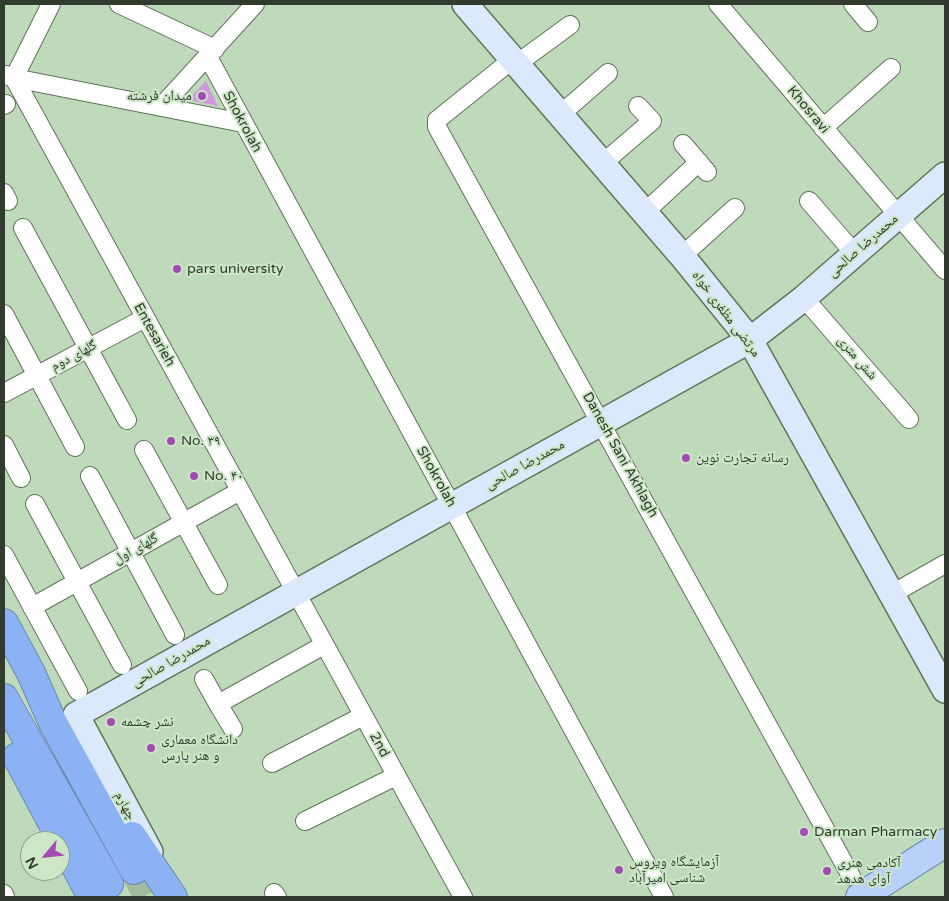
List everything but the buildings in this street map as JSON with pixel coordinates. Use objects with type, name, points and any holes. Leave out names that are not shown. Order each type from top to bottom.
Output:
[{"type":"highway","points":[[4,623],[31,673],[69,709]]},
{"type":"highway","points":[[4,645],[69,709],[69,749],[134,870]]},
{"type":"highway","points":[[4,698],[101,891]]},
{"type":"highway","points":[[4,723],[21,766],[101,891]]},
{"type":"highway","points":[[69,749],[100,783],[174,897]]},
{"type":"main road","points":[[856,887],[945,842]]},
{"type":"main road","points":[[890,897],[945,863]]},
{"type":"street","points":[[51,4],[9,76],[243,123]]},
{"type":"street","points":[[119,4],[211,53]]},
{"type":"street","points":[[161,107],[255,4]]},
{"type":"street","name":"مرتضی مظفری خواه","points":[[465,4],[645,212],[750,340],[945,690]]},
{"type":"street","name":"Khosravi","points":[[718,4],[945,270]]},
{"type":"street","points":[[853,4],[868,22]]},
{"type":"street","points":[[516,61],[570,25]]},
{"type":"street","name":"Shokrolah","points":[[211,53],[243,123],[664,897]]},
{"type":"street","name":"Danesh Sani Akhlagh","points":[[516,61],[437,120],[437,127],[602,422],[856,887]]},
{"type":"street","points":[[823,128],[891,68]]},
{"type":"street","points":[[561,114],[608,74]]},
{"type":"street","name":"Entesarieh","points":[[9,76],[145,318],[295,593]]},
{"type":"street","points":[[603,163],[652,121],[638,106]]},
{"type":"street","points":[[645,212],[703,167],[683,144]]},
{"type":"street","name":"محمدرضا صالحی","points":[[69,709],[295,593],[750,340],[804,298],[945,175]]},
{"type":"street","points":[[809,201],[855,254]]},
{"type":"street","points":[[682,256],[735,208]]},
{"type":"street","points":[[23,228],[128,420]]},
{"type":"street","name":"شش متری","points":[[804,298],[909,419]]},
{"type":"street","points":[[4,314],[75,448]]},
{"type":"street","name":"گلهای دوم","points":[[4,393],[145,318]]},
{"type":"street","points":[[4,445],[21,478]]},
{"type":"street","points":[[144,450],[218,585]]},
{"type":"street","points":[[90,476],[175,635]]},
{"type":"street","name":"گلهای اول","points":[[32,606],[240,491]]},
{"type":"street","points":[[35,504],[122,665]]},
{"type":"street","points":[[4,555],[32,606],[69,709]]},
{"type":"street","points":[[892,594],[945,564]]},
{"type":"street","name":"2nd","points":[[295,593],[463,897]]},
{"type":"street","points":[[218,704],[324,644]]},
{"type":"street","points":[[204,679],[232,729]]},
{"type":"street","name":"چهارم","points":[[69,709],[174,897]]},
{"type":"street","points":[[272,763],[363,716]]},
{"type":"street","points":[[305,821],[396,776]]},
{"type":"shaded area","points":[[206,81],[218,106],[188,100]]},
{"type":"tunnel","points":[[134,870],[148,897]]},
{"type":"place","name":"میدان فرشته","points":[[202,96]]},
{"type":"place","name":"pars university","points":[[177,269]]},
{"type":"place","name":"No. ۳۹","points":[[171,441]]},
{"type":"place","name":"رسانه تجارت نوین","points":[[686,458]]},
{"type":"place","name":"No. ۴۰","points":[[194,476]]},
{"type":"place","name":"نشر چشمه","points":[[111,722]]},
{"type":"place","name":"دانشگاه معماری و هنر پارس","points":[[151,748]]},
{"type":"place","name":"Darman Pharmacy","points":[[804,832]]},
{"type":"place","name":"آزمایشگاه ویروس شناسی امیرآباد","points":[[619,870]]},
{"type":"place","name":"آکادمی هنری آوای هدهد","points":[[827,871]]}]
